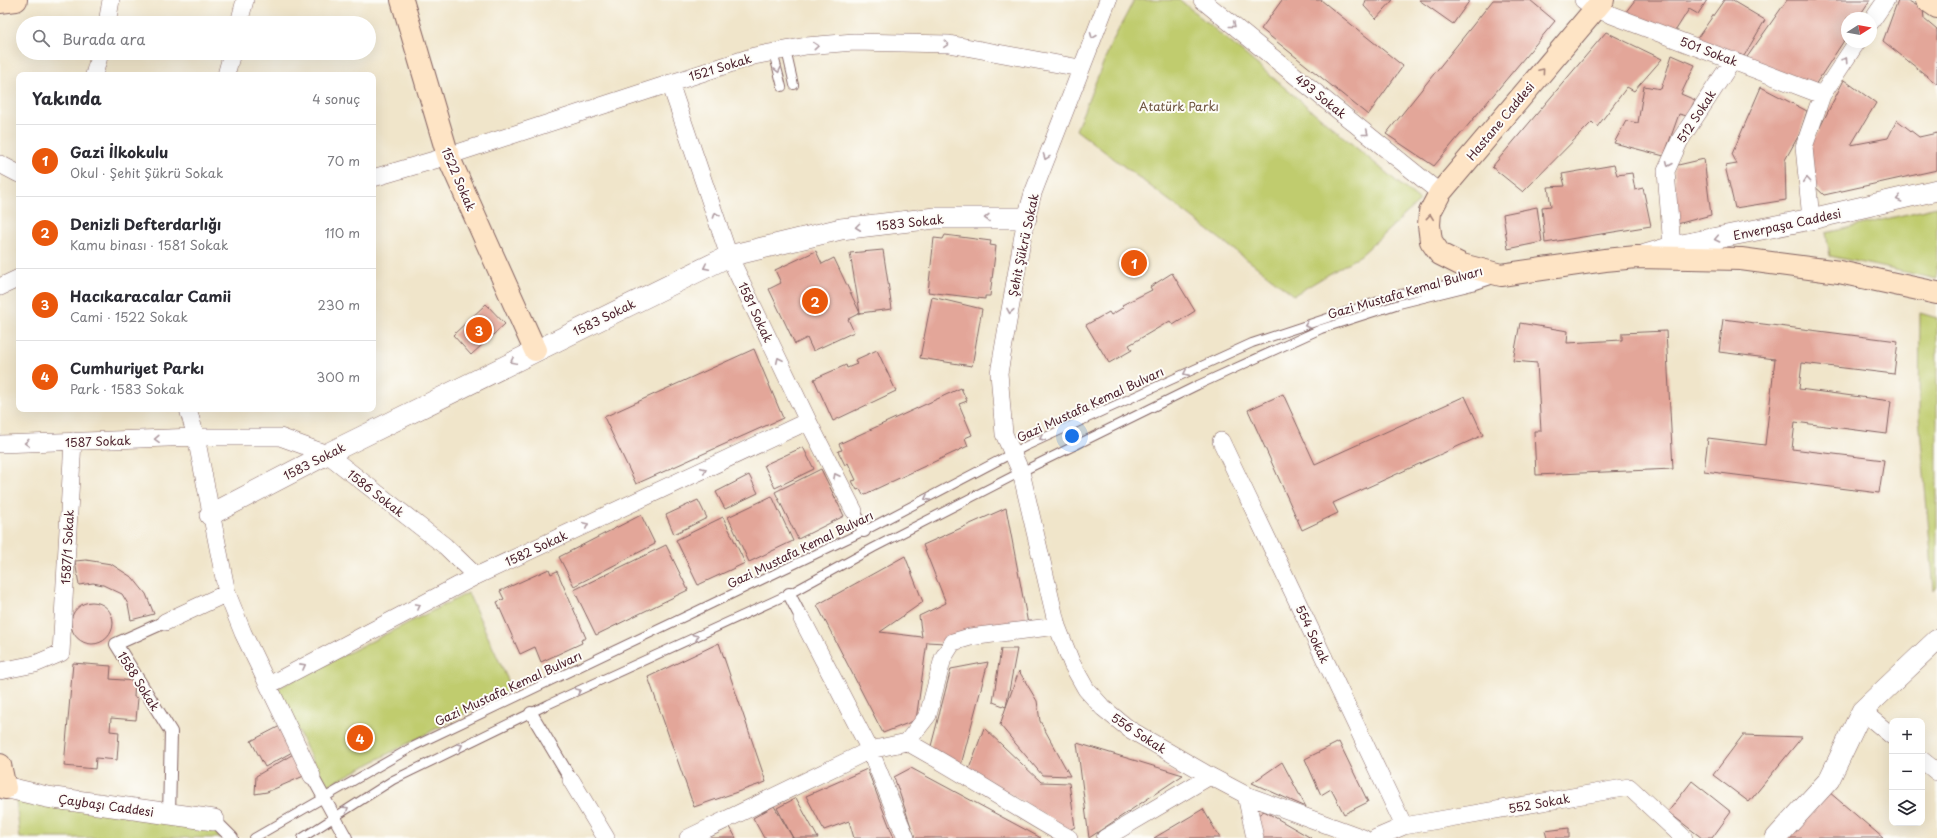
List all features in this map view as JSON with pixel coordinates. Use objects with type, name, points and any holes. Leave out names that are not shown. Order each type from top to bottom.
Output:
[{"type":"main road","points":[[0,2],[16,0]]},
{"type":"main road","name":"1522 Sokak","points":[[402,0],[448,156],[535,350]]},
{"type":"main road","points":[[1927,0],[1937,7]]},
{"type":"main road","name":"Hastane Caddesi","points":[[1501,275],[1466,267],[1440,254],[1431,241],[1429,224],[1430,212],[1440,193],[1594,3]]},
{"type":"main road","points":[[1501,275],[1636,257],[1741,259],[1839,272],[1937,293]]},
{"type":"main road","points":[[0,765],[2,787]]},
{"type":"street","points":[[108,16],[111,0]]},
{"type":"street","points":[[242,16],[245,0]]},
{"type":"street","name":"Şehit Şükrü Sokak","points":[[1020,472],[1004,434],[999,373],[1026,218],[1032,193],[1108,0]]},
{"type":"street","name":"493 Sokak","points":[[1202,0],[1440,193]]},
{"type":"street","points":[[1877,13],[1886,0]]},
{"type":"street","name":"501 Sokak","points":[[1594,3],[1822,95]]},
{"type":"street","name":"1521 Sokak","points":[[376,177],[448,156],[754,56],[780,51],[854,42],[949,44],[1080,68]]},
{"type":"street","points":[[1812,219],[1804,147],[1822,95],[1853,48]]},
{"type":"street","points":[[95,72],[98,60]]},
{"type":"street","points":[[227,72],[230,60]]},
{"type":"street","name":"512 Sokak","points":[[1672,247],[1666,171],[1680,140],[1733,60]]},
{"type":"street","name":"1581 Sokak","points":[[670,83],[730,256],[808,421],[864,531]]},
{"type":"street","points":[[0,164],[16,172]]},
{"type":"street","name":"Enverpaşa Caddesi","points":[[1636,257],[1672,247],[1812,219],[1937,190]]},
{"type":"street","name":"1583 Sokak","points":[[210,515],[327,454],[535,350],[730,256],[841,229],[935,218],[1026,218]]},
{"type":"street","points":[[0,287],[16,279]]},
{"type":"street","points":[[189,412],[196,437],[210,515],[227,593],[243,633],[269,684],[312,776],[346,838]]},
{"type":"street","name":"1582 Sokak","points":[[269,684],[476,576],[808,421]]},
{"type":"street","name":"1586 Sokak","points":[[196,437],[280,436],[327,454],[445,546],[476,576]]},
{"type":"street","name":"1587 Sokak","points":[[0,444],[196,437]]},
{"type":"street","name":"1587/1 Sokak","points":[[0,671],[35,664],[61,653],[72,441]]},
{"type":"street","name":"554 Sokak","points":[[1221,441],[1404,826]]},
{"type":"street","name":"556 Sokak","points":[[1020,472],[1057,626],[1072,664],[1086,689],[1103,708],[1129,729],[1246,795],[1363,838]]},
{"type":"street","name":"1588 Sokak","points":[[170,814],[171,732],[116,644],[227,593]]},
{"type":"street","points":[[789,594],[870,750],[906,838]]},
{"type":"street","points":[[688,838],[870,750],[907,742],[928,715],[943,658],[953,642],[970,637],[1057,626]]},
{"type":"street","points":[[1776,838],[1830,780],[1862,711],[1937,640]]},
{"type":"street","points":[[1862,711],[1889,734]]},
{"type":"street","points":[[531,713],[606,838]]},
{"type":"street","points":[[907,742],[965,774],[1008,803],[1069,838]]},
{"type":"street","points":[[1925,762],[1937,772]]},
{"type":"street","points":[[1105,838],[1210,776]]},
{"type":"street","name":"Çaybaşı Caddesi","points":[[2,787],[47,797],[214,820]]},
{"type":"street","name":"552 Sokak","points":[[1376,838],[1404,826],[1629,787],[1684,838]]},
{"type":"street","points":[[1246,795],[1254,838]]},
{"type":"street","points":[[214,820],[232,838]]},
{"type":"lane","points":[[780,51],[794,85]]},
{"type":"lane","points":[[780,51],[782,87]]},
{"type":"lane","name":"Gazi Mustafa Kemal Bulvarı","points":[[254,838],[414,746],[864,531],[1011,453],[1252,343],[1397,294],[1501,275]]},
{"type":"lane","name":"Gazi Mustafa Kemal Bulvarı","points":[[302,838],[334,816],[393,780],[455,748],[789,594],[873,548],[1020,472],[1198,384],[1321,329],[1399,304],[1476,285],[1501,275]]},
{"type":"green space","name":"Atatürk Parkı","points":[[1134,0],[1180,0],[1420,201],[1361,255],[1294,295],[1076,130],[1111,44]]},
{"type":"green space","points":[[1937,207],[1937,279],[1830,256],[1826,233]]},
{"type":"green space","points":[[1920,313],[1937,318],[1937,586],[1934,590],[1919,417]]},
{"type":"green space","points":[[468,593],[512,689],[325,787],[278,688]]},
{"type":"green space","points":[[16,800],[213,825],[220,838],[20,838]]},
{"type":"building","points":[[1282,0],[1321,0],[1403,66],[1368,115],[1261,29]]},
{"type":"building","points":[[1366,0],[1393,0],[1376,19],[1364,6]]},
{"type":"building","points":[[1419,0],[1470,0],[1453,24]]},
{"type":"building","points":[[1493,0],[1530,0],[1555,21],[1434,166],[1386,134]]},
{"type":"building","points":[[1635,0],[1707,0],[1698,14],[1689,9],[1674,33],[1625,13]]},
{"type":"building","points":[[1724,0],[1731,0],[1765,20],[1744,56],[1696,40]]},
{"type":"building","points":[[1787,0],[1870,0],[1862,12],[1841,12],[1841,45],[1815,85],[1745,60]]},
{"type":"building","points":[[1898,0],[1907,0],[1923,9],[1924,19],[1937,30],[1937,84],[1883,41]]},
{"type":"building","points":[[1606,32],[1662,59],[1634,91],[1627,87],[1597,127],[1592,122],[1523,192],[1492,167]]},
{"type":"building","points":[[1672,55],[1695,65],[1681,94],[1695,100],[1687,116],[1679,114],[1664,156],[1614,143],[1626,121],[1638,123],[1644,86],[1661,89]]},
{"type":"building","points":[[1844,80],[1876,103],[1851,145],[1888,138],[1897,120],[1919,137],[1937,133],[1937,170],[1824,195],[1811,183],[1810,147]]},
{"type":"building","points":[[1761,87],[1807,111],[1800,133],[1785,160],[1786,200],[1735,208],[1725,166],[1737,164],[1732,154]]},
{"type":"building","points":[[1704,159],[1711,215],[1677,224],[1674,166]]},
{"type":"building","points":[[1614,165],[1617,175],[1632,173],[1635,190],[1643,188],[1651,226],[1545,243],[1542,207],[1551,206],[1548,187],[1565,186],[1562,174]]},
{"type":"building","points":[[1537,207],[1542,242],[1508,249],[1503,214]]},
{"type":"building","points":[[945,235],[991,241],[990,245],[996,246],[990,296],[985,296],[985,299],[928,292],[934,238],[943,239]]},
{"type":"building","points":[[883,250],[892,309],[860,313],[850,253]]},
{"type":"building","points":[[816,251],[822,264],[834,258],[860,313],[848,319],[854,332],[813,351],[807,338],[795,344],[769,289],[781,283],[775,270]]},
{"type":"building","points":[[1172,273],[1195,311],[1173,325],[1170,321],[1129,345],[1132,350],[1109,363],[1086,325],[1109,312],[1111,315],[1124,307],[1122,305],[1152,290],[1150,287]]},
{"type":"building","points":[[932,297],[982,309],[972,366],[920,358]]},
{"type":"building","points":[[486,304],[505,324],[471,355],[453,335]]},
{"type":"building","points":[[1723,319],[1898,341],[1894,374],[1802,363],[1799,389],[1891,401],[1887,434],[1795,422],[1792,449],[1884,460],[1879,493],[1704,471],[1708,438],[1765,445],[1775,359],[1719,352]]},
{"type":"building","points":[[1520,323],[1568,331],[1567,343],[1622,340],[1622,333],[1666,331],[1673,469],[1536,475],[1534,431],[1541,431],[1537,363],[1513,361]]},
{"type":"building","points":[[754,349],[783,418],[636,484],[604,417]]},
{"type":"building","points":[[877,350],[896,391],[833,421],[814,379],[846,365],[847,368],[857,364],[855,360]]},
{"type":"building","points":[[961,388],[967,401],[959,404],[972,435],[965,438],[968,446],[863,495],[860,489],[857,490],[852,481],[856,480],[848,463],[845,465],[838,451],[842,450],[839,444]]},
{"type":"building","points":[[1283,394],[1315,464],[1465,396],[1483,435],[1333,503],[1338,513],[1302,530],[1248,410]]},
{"type":"building","points":[[803,447],[814,469],[775,488],[764,465]]},
{"type":"building","points":[[821,469],[844,516],[798,539],[775,492]]},
{"type":"building","points":[[749,475],[758,493],[725,509],[716,492]]},
{"type":"building","points":[[772,496],[793,541],[749,562],[728,517]]},
{"type":"building","points":[[698,500],[707,518],[674,534],[666,515]]},
{"type":"building","points":[[1006,508],[1028,624],[945,643],[927,642],[916,720],[883,733],[817,605],[905,556],[923,602],[880,632],[922,637],[919,616],[946,603],[923,545]]},
{"type":"building","points":[[641,515],[655,544],[574,586],[559,557]]},
{"type":"building","points":[[723,517],[745,563],[698,585],[676,540]]},
{"type":"building","points":[[666,545],[688,590],[596,635],[574,590]]},
{"type":"building","points":[[86,560],[111,564],[133,578],[146,594],[154,614],[131,620],[128,604],[122,594],[103,585],[93,583],[79,585],[75,561]]},
{"type":"building","points":[[549,569],[551,574],[557,571],[586,638],[581,640],[582,643],[541,662],[535,647],[520,654],[497,602],[504,599],[500,591]]},
{"type":"building","points":[[92,602],[107,608],[113,623],[107,638],[92,644],[77,638],[71,623],[77,608]]},
{"type":"building","points":[[719,643],[766,782],[694,807],[648,677]]},
{"type":"building","points":[[1001,649],[1017,649],[1006,707],[993,702]]},
{"type":"building","points":[[988,662],[961,765],[930,750],[951,669]]},
{"type":"building","points":[[73,663],[111,666],[110,679],[135,681],[134,697],[138,698],[136,720],[111,718],[110,731],[119,732],[117,760],[96,758],[95,769],[64,766]]},
{"type":"building","points":[[1019,671],[1037,701],[1040,721],[1070,776],[1042,775],[1000,725]]},
{"type":"building","points":[[282,725],[294,751],[265,767],[251,741]]},
{"type":"building","points":[[984,728],[1041,782],[1069,783],[1075,827],[1069,830],[969,769]]},
{"type":"building","points":[[1743,735],[1802,737],[1749,802],[1713,775]]},
{"type":"building","points":[[1339,742],[1368,802],[1344,814],[1331,789],[1321,795],[1305,759]]},
{"type":"building","points":[[1077,743],[1183,775],[1089,838]]},
{"type":"building","points":[[295,753],[306,775],[267,792],[255,794],[256,776]]},
{"type":"building","points":[[1282,762],[1306,807],[1252,783]]},
{"type":"building","points":[[911,768],[1041,838],[915,838],[894,777]]},
{"type":"building","points":[[867,769],[894,838],[854,838],[849,821],[824,830],[806,796]]},
{"type":"building","points":[[1692,781],[1731,812],[1712,838],[1702,838],[1668,812]]},
{"type":"building","points":[[1829,792],[1883,838],[1785,838]]},
{"type":"building","points":[[796,798],[818,838],[793,838],[777,808]]},
{"type":"building","points":[[774,806],[793,838],[764,838],[753,818]]},
{"type":"building","points":[[1203,809],[1220,838],[1154,838]]},
{"type":"building","points":[[1264,811],[1311,838],[1259,838],[1255,817]]},
{"type":"building","points":[[730,827],[736,838],[708,838]]},
{"type":"building","points":[[1569,828],[1569,838],[1547,838],[1545,831]]},
{"type":"place","name":"Gazi İlkokulu","points":[[1134,263]]},
{"type":"place","name":"Denizli Defterdarlığı","points":[[815,301]]},
{"type":"place","name":"Hacıkaracalar Camii","points":[[479,330]]},
{"type":"place","name":"Cumhuriyet Parkı","points":[[360,738]]}]
